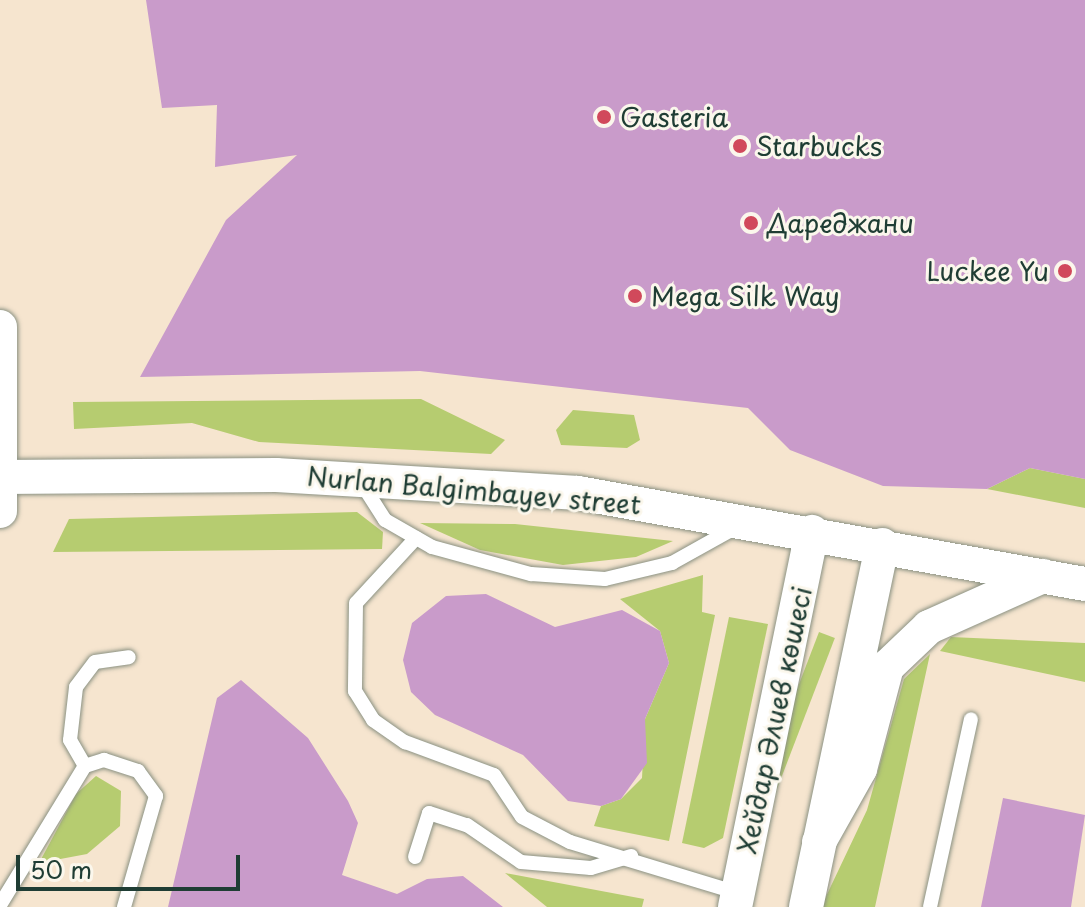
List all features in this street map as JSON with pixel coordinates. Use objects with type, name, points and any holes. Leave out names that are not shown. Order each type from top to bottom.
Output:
[{"type":"street","points":[[0,327],[0,511]]},
{"type":"street","name":"Nurlan Balgimbayev street","points":[[1,477],[357,478],[578,493],[750,520],[1085,584]]},
{"type":"street","name":"Хейдар Әлиев көшесі","points":[[737,900],[812,532]]},
{"type":"street","points":[[806,907],[882,545]]},
{"type":"street","points":[[819,842],[860,769],[887,667],[929,627],[1043,576]]},
{"type":"lane","points":[[357,478],[385,520],[416,538],[478,564],[605,579],[672,563],[750,520]]},
{"type":"lane","points":[[416,538],[356,603],[355,691],[373,720],[405,742],[494,775],[522,817],[570,842],[631,855],[737,900]]},
{"type":"lane","points":[[85,766],[70,740],[76,687],[95,662],[129,657]]},
{"type":"lane","points":[[930,907],[971,719]]},
{"type":"lane","points":[[85,766],[122,763],[138,771],[156,796],[124,907]]},
{"type":"lane","points":[[0,905],[85,766]]},
{"type":"lane","points":[[415,857],[429,813],[467,825],[521,862],[591,868],[631,855]]},
{"type":"green space","points":[[421,399],[505,440],[491,454],[259,442],[192,423],[74,429],[73,402]]},
{"type":"green space","points":[[573,410],[634,415],[640,440],[627,448],[561,445],[556,430]]},
{"type":"green space","points":[[1030,468],[1085,479],[1085,508],[987,489]]},
{"type":"green space","points":[[357,512],[383,532],[382,549],[53,552],[69,519]]},
{"type":"green space","points":[[420,523],[515,524],[673,541],[636,557],[563,565],[480,550]]},
{"type":"green space","points":[[703,575],[702,612],[715,615],[669,841],[594,826],[601,806],[621,799],[642,778],[645,719],[669,663],[660,631],[620,599]]},
{"type":"green space","points":[[729,617],[768,624],[723,838],[704,848],[682,843]]},
{"type":"green space","points":[[819,632],[835,638],[734,900],[718,894]]},
{"type":"green space","points":[[951,637],[1085,643],[1085,682],[940,651]]},
{"type":"green space","points":[[930,654],[875,907],[821,907],[867,810],[904,679]]},
{"type":"green space","points":[[96,776],[121,791],[120,826],[87,854],[39,863],[76,794]]},
{"type":"green space","points":[[505,873],[644,899],[642,907],[547,907]]},
{"type":"building","name":"Mega Silk Way","points":[[146,0],[1085,0],[1085,479],[1030,468],[987,489],[883,486],[790,450],[748,408],[420,371],[140,377],[226,220],[297,155],[215,167],[217,105],[162,108]]},
{"type":"building","points":[[486,594],[555,627],[622,610],[660,631],[669,663],[645,719],[647,763],[621,799],[601,806],[568,801],[523,755],[435,715],[411,692],[403,660],[412,623],[446,596]]},
{"type":"building","points":[[241,680],[308,738],[348,801],[358,823],[342,875],[397,894],[427,879],[463,876],[503,907],[168,907],[217,698]]},
{"type":"building","points":[[1003,798],[1085,815],[1071,907],[981,907]]},
{"type":"place","name":"Gasteria","points":[[604,117]]},
{"type":"place","name":"Starbucks","points":[[740,146]]},
{"type":"place","name":"Дареджани","points":[[751,223]]},
{"type":"place","name":"Luckee Yu","points":[[1065,271]]},
{"type":"place","name":"Mega Silk Way","points":[[635,296]]}]
